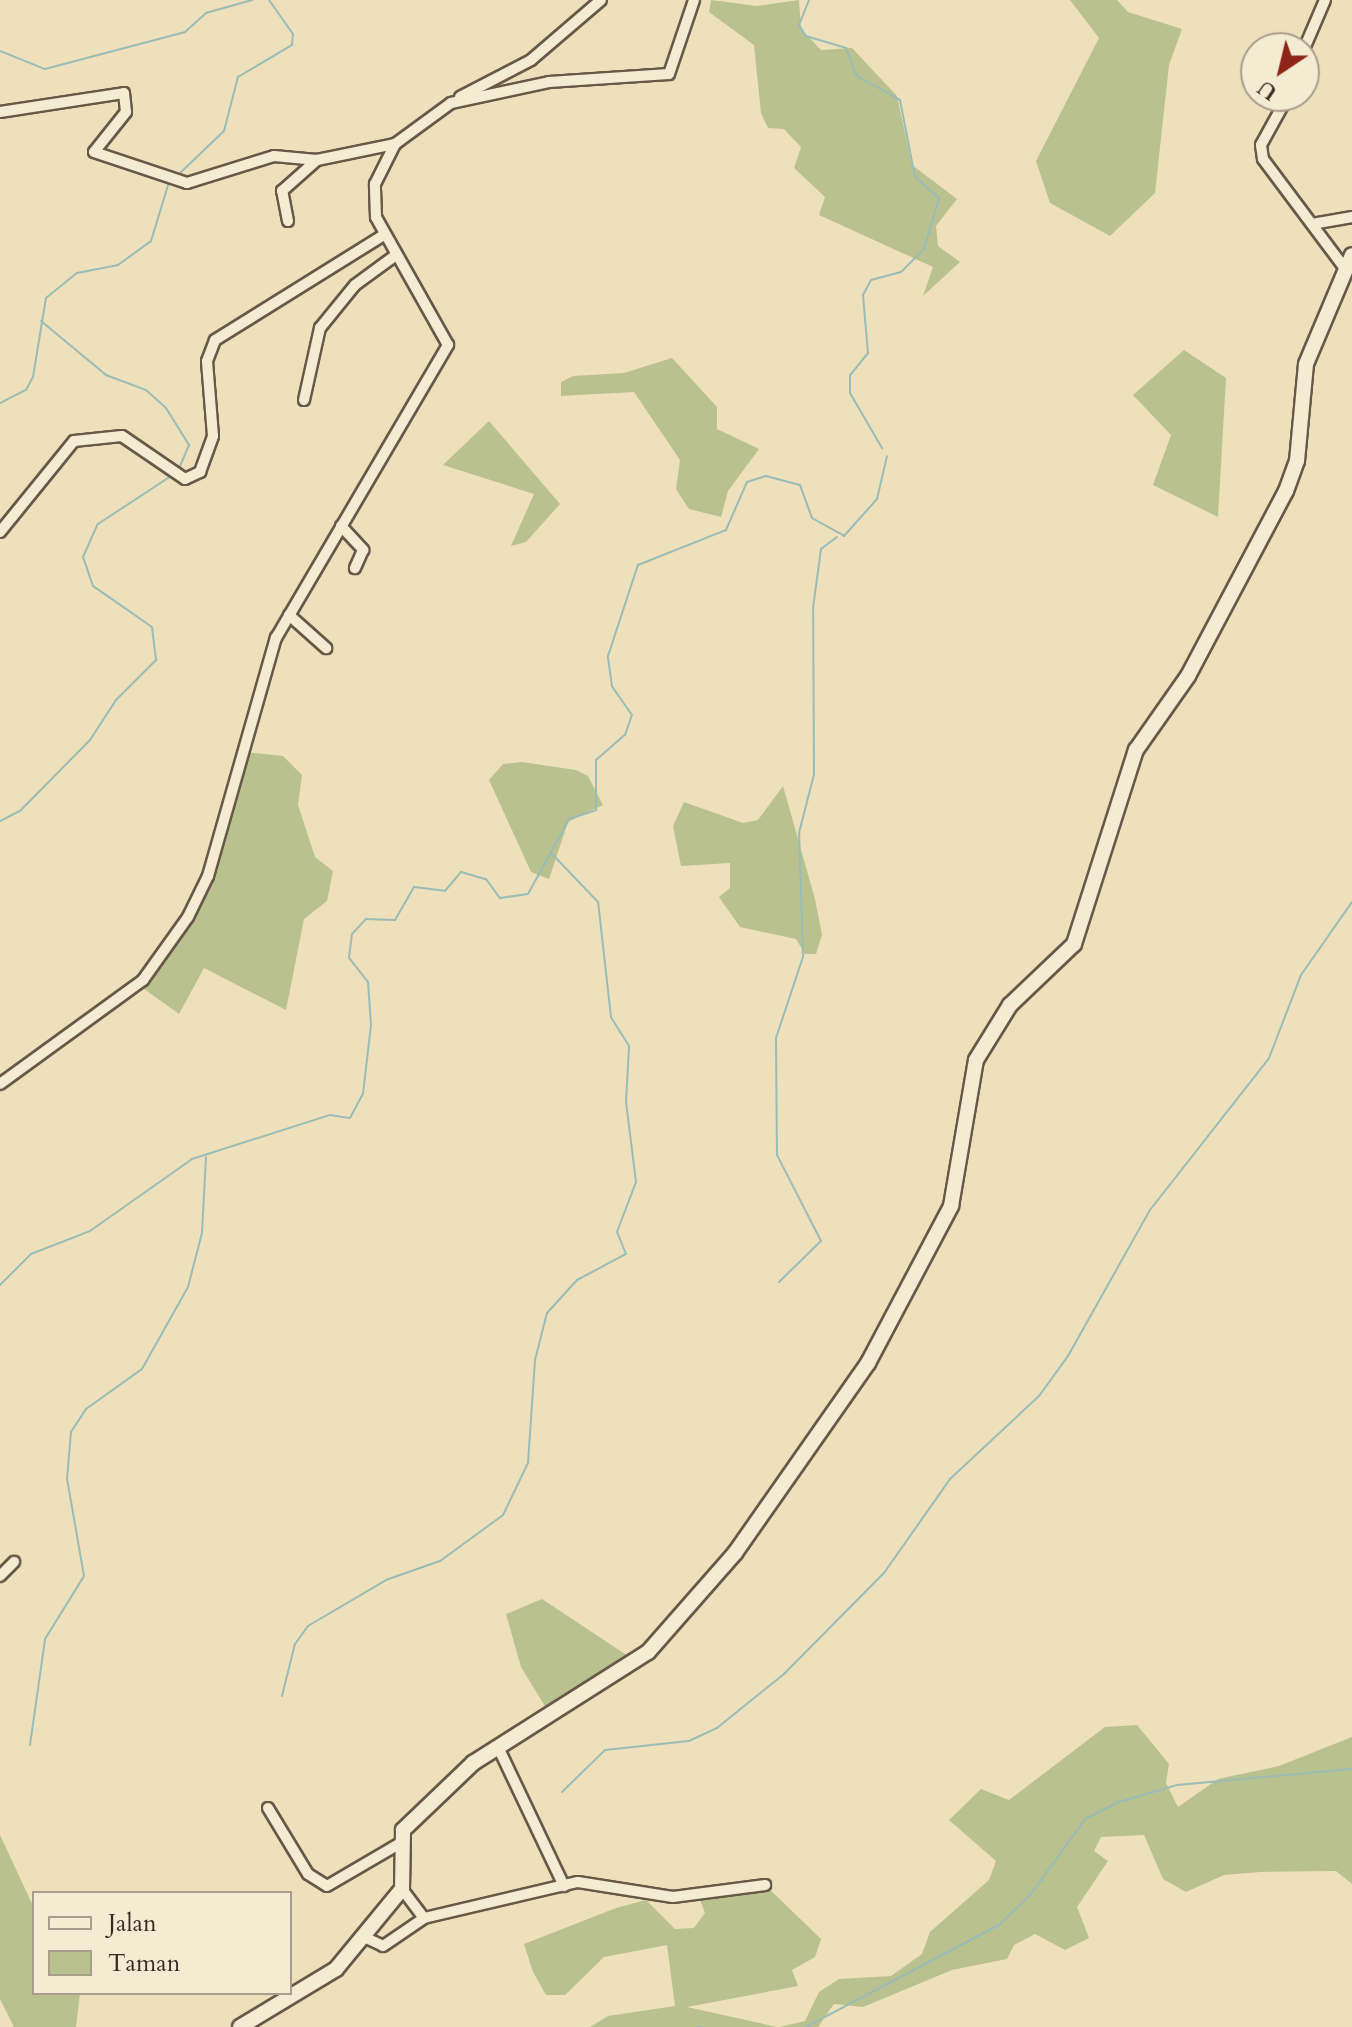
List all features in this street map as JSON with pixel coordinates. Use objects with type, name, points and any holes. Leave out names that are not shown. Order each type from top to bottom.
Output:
[{"type":"street","points":[[0,112],[124,93],[129,103],[122,120],[97,139],[94,152],[187,183],[274,156],[317,160],[395,144],[451,103],[531,60],[601,0]]},
{"type":"street","points":[[451,103],[549,82],[669,74],[694,0]]},
{"type":"street","points":[[1311,32],[1325,0]]},
{"type":"street","points":[[268,1808],[308,1874],[327,1886],[399,1844],[425,1808],[498,1747],[648,1652],[735,1553],[884,1338],[951,1206],[969,1074],[1010,1005],[1074,944],[1136,750],[1188,676],[1286,491],[1297,461],[1306,364],[1348,260],[1312,224],[1261,152],[1280,112]]},
{"type":"street","points":[[0,1084],[143,980],[188,917],[208,876],[263,675],[289,615],[448,345],[384,235],[373,200],[395,144]]},
{"type":"street","points":[[288,221],[282,191],[317,160]]},
{"type":"street","points":[[1312,224],[1352,217]]},
{"type":"street","points":[[0,532],[74,441],[122,436],[185,479],[200,472],[213,436],[207,361],[215,340],[384,235]]},
{"type":"street","points":[[304,400],[320,328],[355,285],[396,255]]},
{"type":"street","points":[[341,526],[363,550],[355,568]]},
{"type":"street","points":[[289,615],[326,648]]},
{"type":"street","points":[[0,1576],[14,1562]]},
{"type":"street","points":[[498,1747],[564,1886]]},
{"type":"street","points":[[399,1844],[402,1889],[424,1918]]},
{"type":"street","points":[[362,1936],[383,1946],[424,1918],[564,1886],[592,1883],[691,1897],[765,1885]]},
{"type":"street","points":[[240,2027],[331,1974],[402,1889]]},
{"type":"green space","points":[[711,0],[757,6],[799,0],[801,29],[821,50],[852,48],[897,96],[912,165],[957,199],[936,226],[938,246],[960,262],[923,296],[933,267],[819,215],[825,197],[794,168],[801,147],[784,129],[768,128],[761,113],[754,45],[709,12]]},
{"type":"green space","points":[[1070,0],[1117,0],[1128,12],[1182,29],[1169,65],[1155,193],[1110,236],[1050,203],[1036,161],[1099,38]]},
{"type":"green space","points":[[1184,350],[1226,378],[1218,517],[1153,485],[1171,435],[1133,395]]},
{"type":"green space","points":[[672,358],[717,407],[717,429],[759,449],[728,491],[721,517],[689,509],[676,489],[680,460],[634,392],[561,396],[561,382],[573,376],[624,373]]},
{"type":"green space","points":[[489,421],[560,504],[526,542],[511,546],[534,494],[443,465]]},
{"type":"green space","points":[[243,752],[283,756],[302,775],[298,805],[315,857],[333,871],[327,901],[304,919],[286,1010],[204,968],[179,1014],[140,986],[197,903]]},
{"type":"green space","points":[[522,762],[576,770],[588,776],[603,805],[568,822],[549,879],[531,872],[489,780],[503,764]]},
{"type":"green space","points":[[783,786],[815,899],[822,935],[816,954],[805,954],[796,939],[740,927],[719,897],[730,888],[730,863],[681,866],[673,826],[684,802],[743,823],[758,820]]},
{"type":"green space","points":[[542,1599],[643,1666],[551,1716],[521,1667],[506,1614]]},
{"type":"green space","points":[[1137,1725],[1169,1764],[1166,1783],[1178,1807],[1218,1779],[1279,1766],[1352,1737],[1352,1884],[1336,1871],[1260,1872],[1224,1875],[1186,1892],[1163,1879],[1144,1835],[1101,1837],[1094,1851],[1108,1861],[1077,1907],[1089,1938],[1065,1950],[1035,1934],[1014,1945],[1007,1959],[952,1970],[863,2007],[834,2004],[818,2027],[780,2027],[805,2021],[819,1992],[839,1979],[891,1976],[922,1954],[930,1932],[989,1880],[996,1861],[949,1820],[981,1789],[1009,1800],[1105,1727]]},
{"type":"green space","points":[[0,1835],[32,1904],[32,1995],[80,1995],[76,2027],[14,2027],[0,1999]]},
{"type":"green space","points":[[765,1885],[821,1939],[815,1957],[792,1970],[798,1986],[687,2007],[777,2027],[590,2027],[608,2016],[675,2006],[667,1945],[604,1957],[565,1995],[546,1995],[533,1972],[524,1944],[616,1908],[646,1900],[675,1929],[694,1928],[705,1913],[695,1886],[726,1893]]},
{"type":"waterway","points":[[0,51],[45,69],[185,32],[206,13],[252,0]]},
{"type":"waterway","points":[[177,176],[224,131],[238,77],[292,45],[293,34],[269,0]]},
{"type":"waterway","points":[[809,0],[799,25],[806,36],[846,48],[857,76],[900,100],[915,177],[939,198],[924,249],[901,272],[871,280],[863,295],[868,353],[850,375],[850,393],[882,448]]},
{"type":"waterway","points":[[0,403],[26,390],[33,377],[46,298],[77,273],[118,265],[151,241],[169,182]]},
{"type":"waterway","points":[[41,321],[106,375],[146,390],[166,408],[189,445],[179,469]]},
{"type":"waterway","points":[[0,1285],[31,1254],[90,1231],[192,1159],[330,1115],[350,1118],[363,1094],[371,1025],[368,982],[349,958],[352,934],[366,919],[395,920],[414,887],[445,891],[461,872],[486,879],[500,898],[528,894],[569,819],[596,810],[596,760],[625,735],[632,715],[612,686],[608,656],[638,565],[726,530],[747,482],[766,476],[800,485],[812,518],[844,536],[877,499],[887,456]]},
{"type":"waterway","points":[[0,821],[20,811],[90,740],[116,700],[156,660],[152,627],[93,586],[83,557],[98,524],[171,476]]},
{"type":"waterway","points":[[779,1282],[821,1241],[777,1155],[776,1038],[803,957],[799,833],[814,774],[813,608],[821,549],[837,537]]},
{"type":"waterway","points":[[282,1696],[295,1644],[308,1626],[386,1580],[440,1561],[503,1515],[528,1463],[535,1360],[547,1313],[577,1280],[626,1254],[617,1232],[636,1182],[626,1102],[629,1046],[611,1017],[598,902],[551,853]]},
{"type":"waterway","points":[[562,1792],[605,1750],[689,1741],[717,1728],[784,1674],[884,1573],[950,1479],[1039,1396],[1068,1356],[1150,1210],[1269,1058],[1301,975],[1352,902]]},
{"type":"waterway","points":[[30,1745],[45,1639],[84,1576],[67,1479],[71,1432],[86,1409],[142,1369],[188,1287],[202,1233],[206,1157]]},
{"type":"waterway","points":[[806,2027],[999,1925],[1031,1894],[1085,1819],[1119,1802],[1177,1785],[1352,1769]]},
{"type":"waterway","points":[[697,2027],[702,2027]]}]
